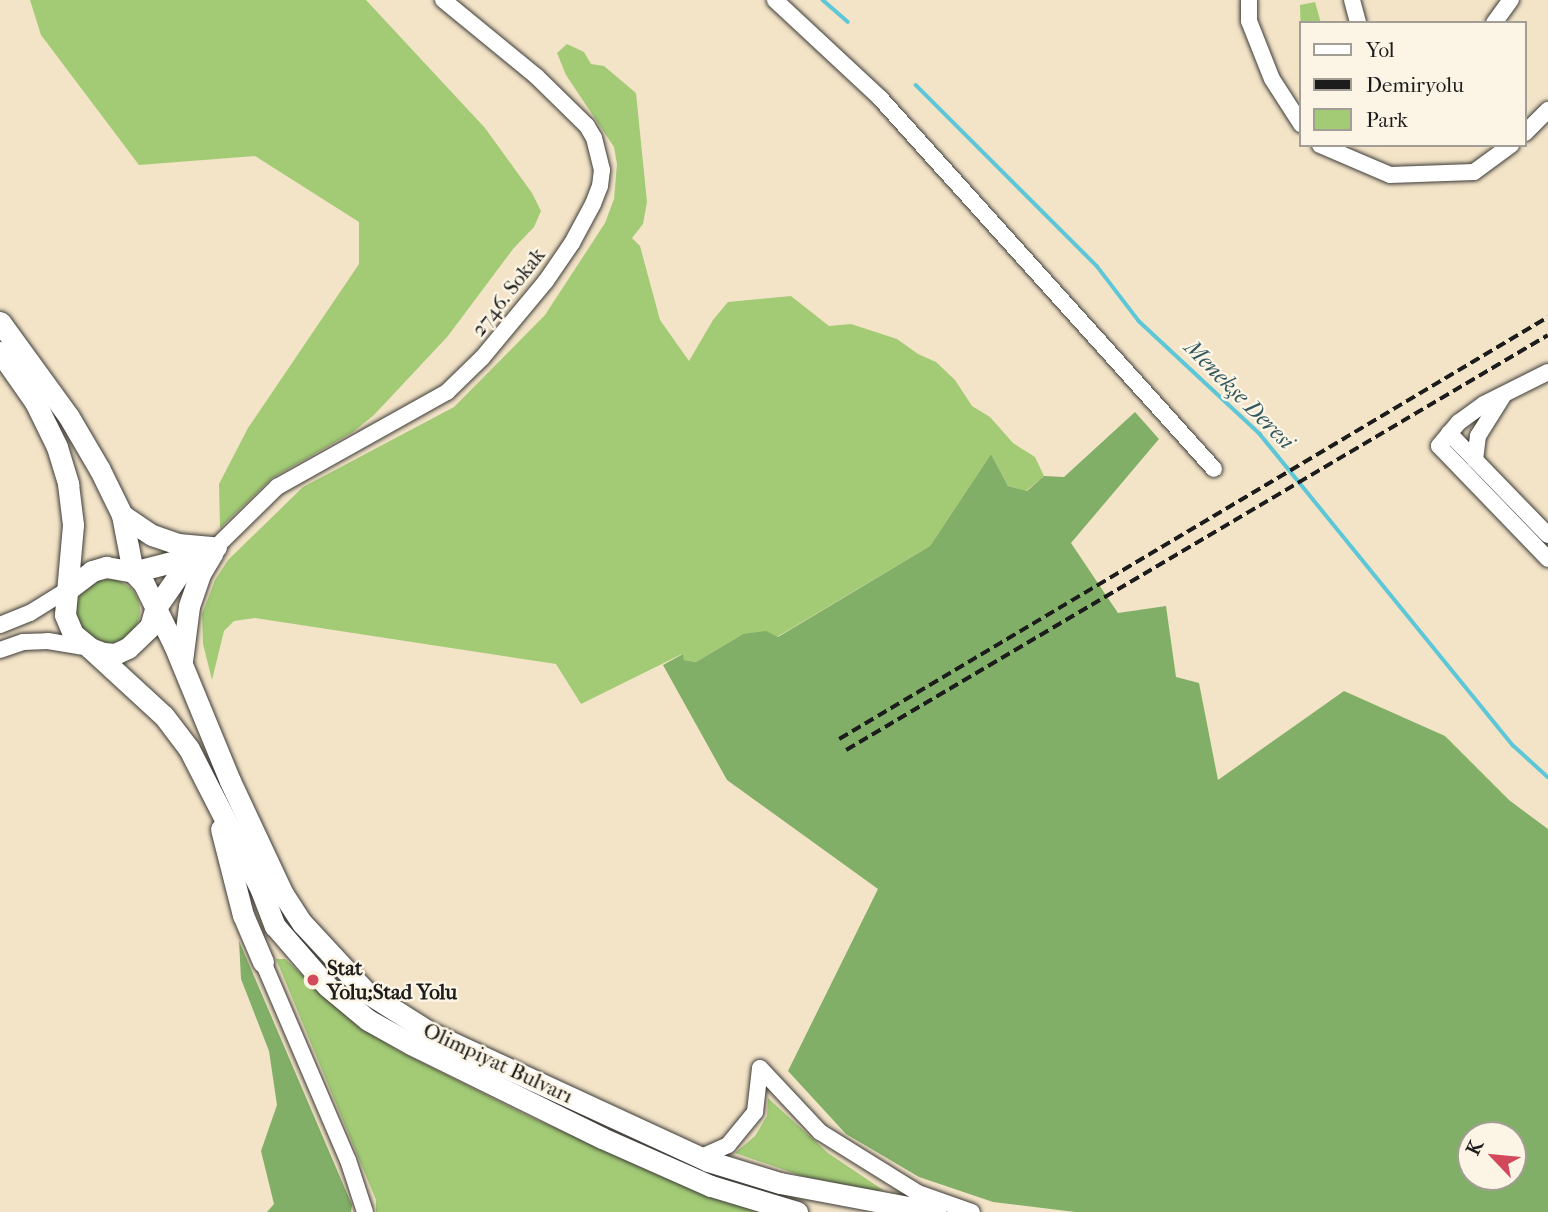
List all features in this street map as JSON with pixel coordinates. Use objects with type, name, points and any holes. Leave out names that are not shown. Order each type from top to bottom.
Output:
[{"type":"main road","points":[[0,322],[69,417],[122,515],[134,572],[144,584],[155,610]]},
{"type":"main road","points":[[0,352],[35,401],[57,447],[68,484],[73,525],[67,590],[68,625],[73,634],[90,648],[115,654],[128,648],[150,627],[155,610],[183,570],[216,547]]},
{"type":"main road","points":[[122,515],[165,540],[216,547]]},
{"type":"main road","points":[[67,590],[92,571],[106,568],[134,572],[180,563],[216,547]]},
{"type":"main road","points":[[182,662],[185,625],[194,587],[216,547]]},
{"type":"main road","name":"Olimpiyat Bulvarı","points":[[155,610],[182,662],[263,854],[302,923],[366,992],[431,1033],[699,1158],[780,1184],[935,1212]]},
{"type":"main road","name":"Olimpiyat Bulvarı","points":[[90,648],[164,716],[189,749],[261,890],[275,926],[327,986],[368,1020],[566,1122],[711,1186],[797,1212]]},
{"type":"main road","points":[[215,800],[232,879],[263,962]]},
{"type":"main road","points":[[263,854],[263,962]]},
{"type":"main road","points":[[263,962],[267,949],[278,942],[289,942]]},
{"type":"street","name":"2746. Sokak","points":[[216,547],[277,487],[447,392],[482,358],[559,262],[600,186],[599,155],[587,126],[536,76],[443,0]]},
{"type":"street","points":[[775,0],[880,98],[1214,469]]},
{"type":"street","points":[[1249,0],[1249,21],[1272,79],[1300,122]]},
{"type":"street","points":[[1352,0],[1357,21]]},
{"type":"street","points":[[1495,21],[1511,0]]},
{"type":"street","points":[[1527,131],[1548,110]]},
{"type":"street","points":[[1325,147],[1390,175],[1474,172],[1508,147]]},
{"type":"street","points":[[1444,439],[1484,404],[1548,372]]},
{"type":"street","points":[[1475,460],[1478,436],[1503,396]]},
{"type":"street","points":[[1444,439],[1475,460],[1548,535]]},
{"type":"street","points":[[1444,439],[1548,559]]},
{"type":"street","points":[[0,625],[30,613],[67,590]]},
{"type":"street","points":[[0,650],[23,642],[48,641],[90,648]]},
{"type":"street","points":[[263,962],[348,1160],[365,1212]]},
{"type":"street","points":[[699,1158],[728,1145],[755,1112],[760,1068],[820,1132],[918,1193],[972,1212]]},
{"type":"green space","points":[[30,0],[366,0],[485,128],[532,193],[541,211],[534,227],[513,249],[448,336],[374,415],[353,432],[272,478],[220,528],[219,484],[248,428],[359,264],[359,222],[255,156],[139,165],[41,35]]},
{"type":"green space","points":[[1315,2],[1320,21],[1300,21],[1300,5]]},
{"type":"green space","points":[[567,44],[584,52],[591,64],[604,66],[636,93],[647,202],[643,224],[632,238],[640,246],[660,320],[689,361],[713,320],[728,302],[791,296],[829,326],[851,324],[897,339],[918,354],[936,362],[955,380],[972,406],[990,417],[1013,443],[1035,457],[1044,476],[1026,491],[1008,486],[991,454],[930,546],[777,637],[743,634],[696,662],[684,660],[682,654],[581,704],[556,664],[255,618],[234,621],[224,631],[212,680],[203,644],[202,614],[215,580],[228,560],[303,487],[454,407],[545,315],[605,223],[614,199],[617,164],[614,147],[566,75],[557,53]]},
{"type":"green space","points":[[1135,412],[1159,439],[1071,543],[1118,613],[1166,606],[1176,677],[1199,683],[1218,780],[1344,691],[1445,736],[1509,800],[1548,829],[1548,1212],[1075,1212],[993,1202],[919,1177],[846,1134],[788,1071],[878,889],[727,780],[663,665],[683,654],[684,660],[696,662],[743,634],[766,631],[778,637],[930,546],[991,454],[1008,486],[1027,491],[1044,476],[1064,477]]},
{"type":"green space","points":[[102,579],[114,579],[131,588],[138,599],[138,623],[131,634],[114,643],[102,643],[90,638],[81,629],[76,617],[76,605],[81,593],[90,584]]},
{"type":"green space","points":[[239,941],[352,1205],[351,1212],[267,1212],[274,1204],[261,1151],[277,1105],[269,1051],[241,979]]},
{"type":"green space","points":[[276,959],[285,959],[358,1026],[397,1050],[530,1117],[679,1182],[771,1212],[376,1212],[376,1200]]},
{"type":"green space","points":[[768,1098],[828,1153],[883,1190],[875,1191],[802,1176],[735,1153],[755,1136],[767,1116]]},
{"type":"waterway","name":"Menekşe Deresi","points":[[823,0],[848,22]]},
{"type":"waterway","name":"Menekşe Deresi","points":[[916,85],[1097,266],[1139,321],[1260,434],[1514,746],[1548,777]]},
{"type":"railway","points":[[839,739],[1548,317]]},
{"type":"railway","points":[[846,750],[1548,335]]},
{"type":"place","name":"Stat Yolu;Stad Yolu","points":[[313,980]]}]
